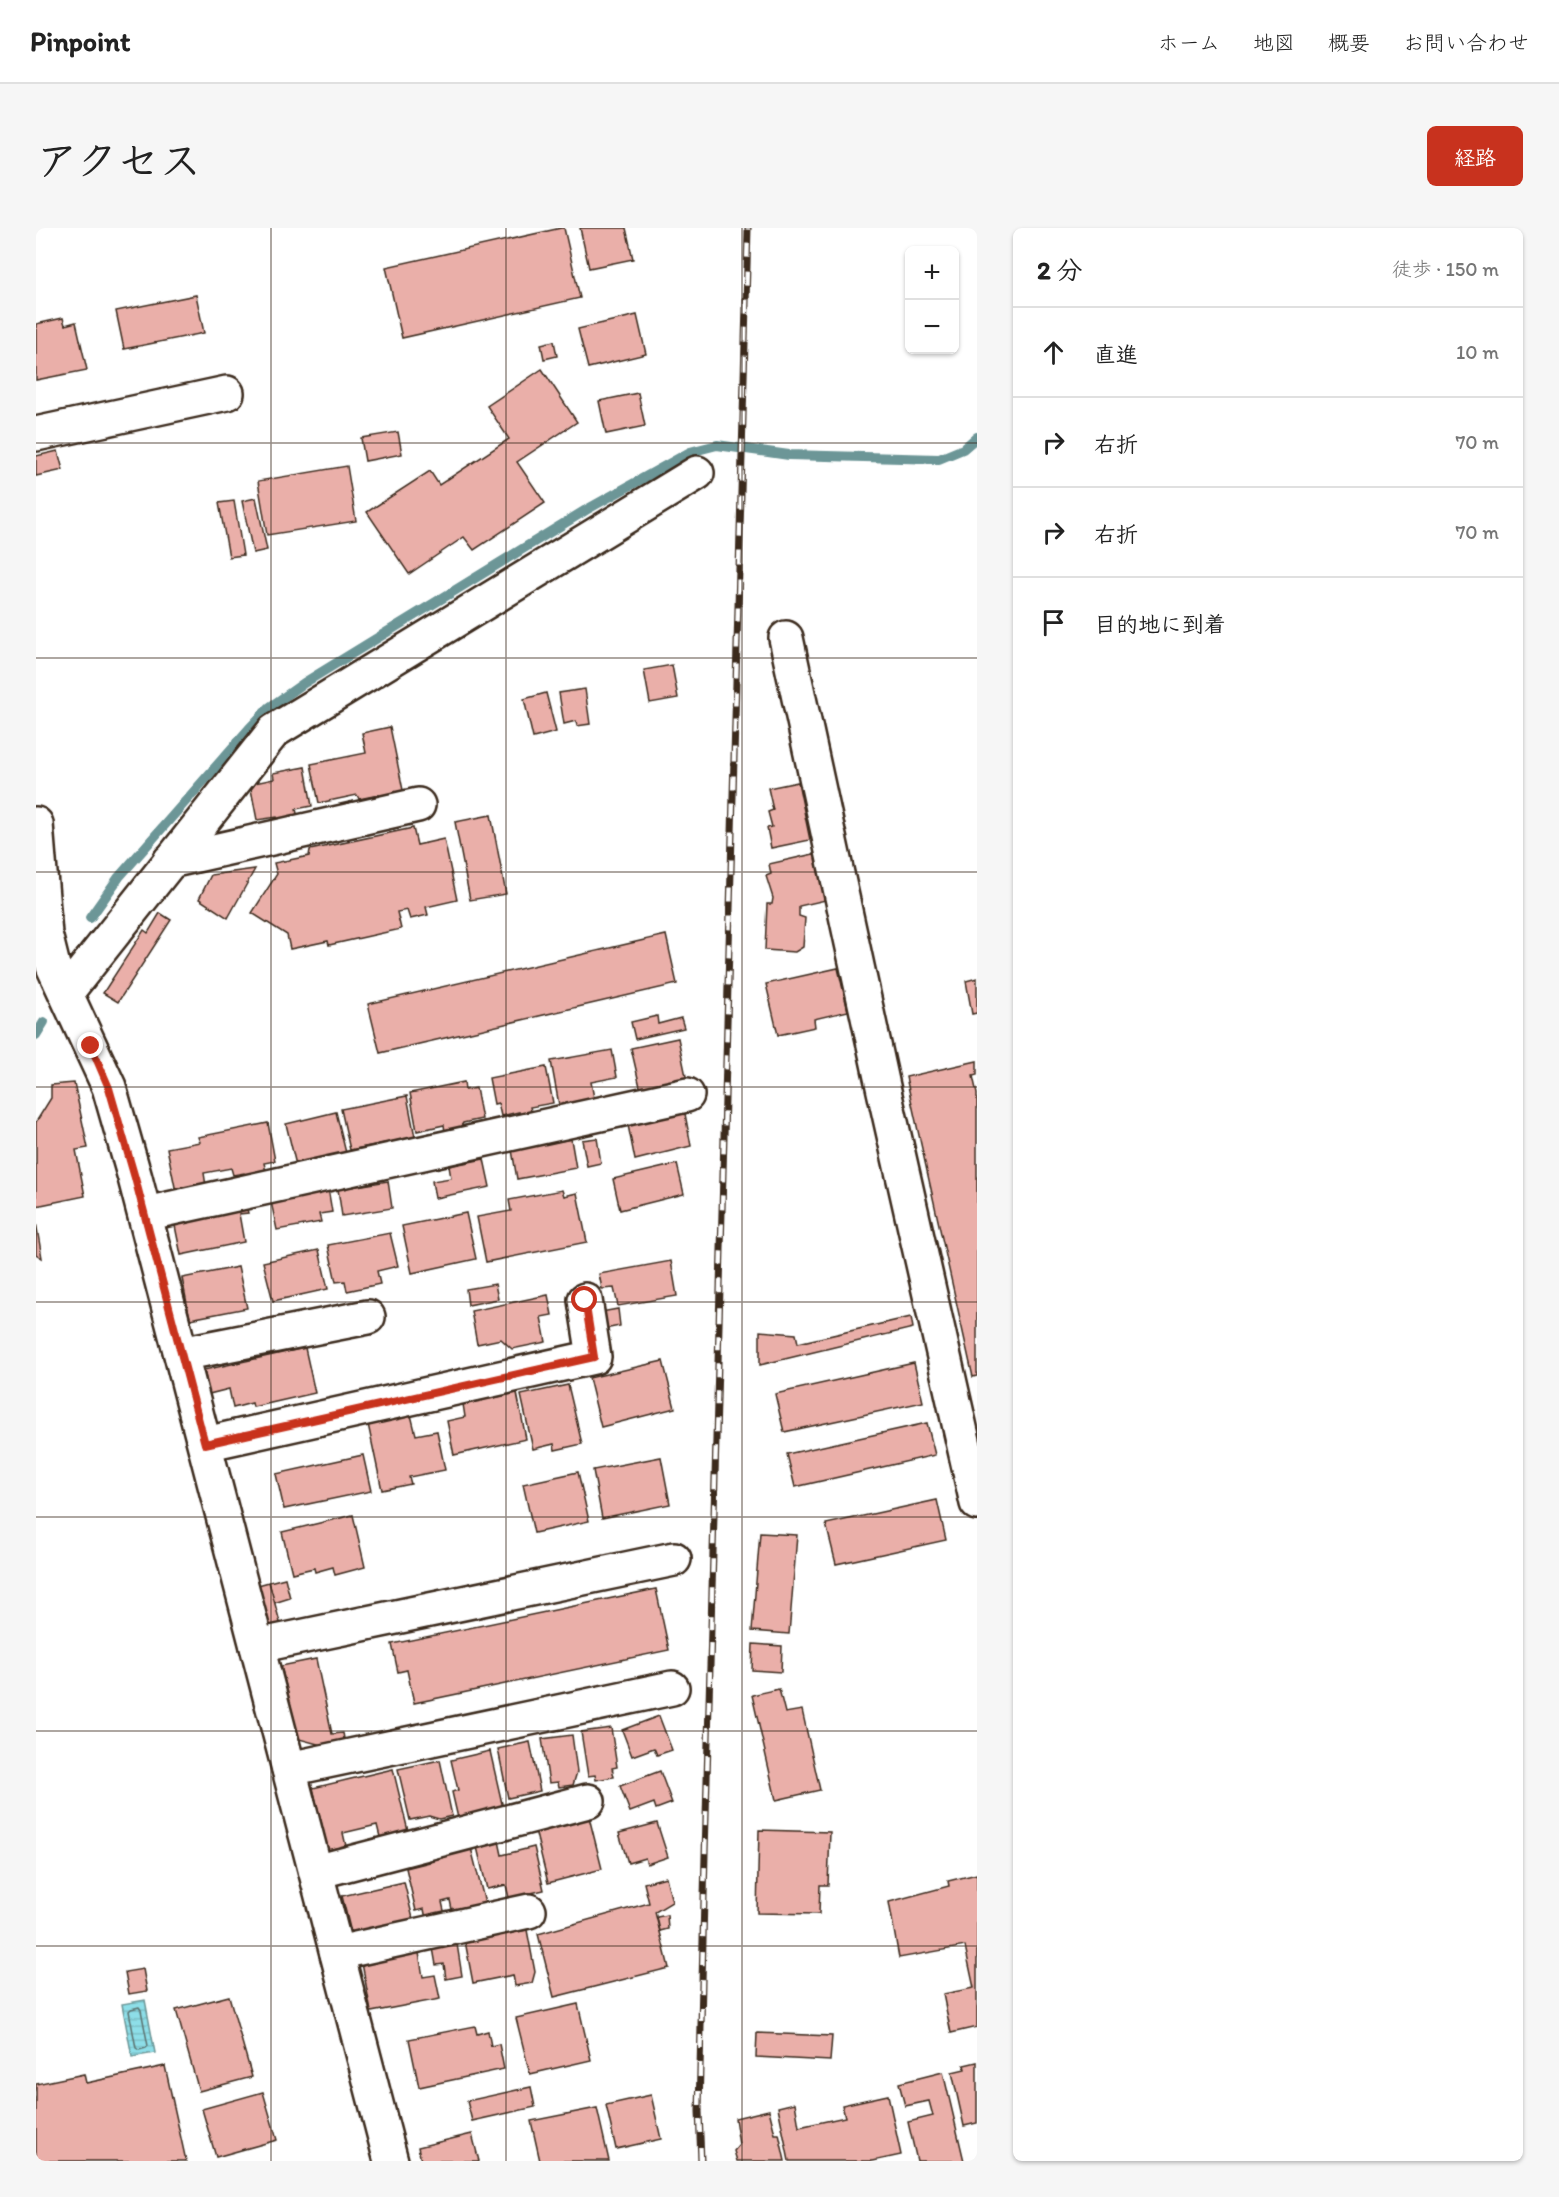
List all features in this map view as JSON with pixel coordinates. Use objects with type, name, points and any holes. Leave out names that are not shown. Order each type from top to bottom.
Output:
[{"type":"street","points":[[36,434],[227,393]]},
{"type":"street","points":[[66,993],[274,731],[697,473]]},
{"type":"street","points":[[786,638],[884,1091],[977,1503]]},
{"type":"street","points":[[170,861],[418,805]]},
{"type":"street","points":[[36,824],[45,934],[53,966],[109,1088],[145,1214],[391,2161]]},
{"type":"street","points":[[145,1214],[687,1095]]},
{"type":"street","points":[[205,1444],[594,1357],[585,1300]]},
{"type":"street","points":[[181,1354],[368,1317]]},
{"type":"street","points":[[257,1646],[674,1559]]},
{"type":"street","points":[[289,1769],[672,1688]]},
{"type":"street","points":[[316,1872],[588,1802]]},
{"type":"street","points":[[337,1953],[529,1911]]},
{"type":"water","points":[[145,2000],[155,2053],[132,2057],[122,2004]]},
{"type":"building","points":[[564,228],[580,298],[402,338],[386,267]]},
{"type":"building","points":[[580,228],[626,228],[633,259],[589,268]]},
{"type":"building","points":[[196,295],[204,333],[124,349],[116,311]]},
{"type":"building","points":[[637,315],[646,354],[588,368],[578,329]]},
{"type":"building","points":[[63,318],[65,325],[76,322],[87,370],[36,380],[36,324]]},
{"type":"building","points":[[554,341],[557,356],[544,359],[541,344]]},
{"type":"building","points":[[542,369],[577,422],[517,462],[545,503],[474,550],[464,537],[409,574],[367,512],[430,471],[439,485],[509,439],[487,406]]},
{"type":"building","points":[[638,393],[645,426],[606,434],[599,401]]},
{"type":"building","points":[[398,432],[402,454],[365,461],[361,438]]},
{"type":"building","points":[[58,451],[63,470],[36,476],[36,456]]},
{"type":"building","points":[[347,466],[356,521],[267,535],[258,481]]},
{"type":"building","points":[[256,498],[267,550],[253,553],[242,501]]},
{"type":"building","points":[[234,501],[243,555],[229,557],[219,503]]},
{"type":"building","points":[[672,665],[678,698],[650,703],[644,670]]},
{"type":"building","points":[[585,689],[590,724],[577,726],[576,721],[564,724],[559,693]]},
{"type":"building","points":[[546,693],[556,732],[533,738],[524,699]]},
{"type":"building","points":[[390,727],[404,795],[379,800],[379,795],[359,799],[357,795],[319,803],[311,764],[366,753],[362,733]]},
{"type":"building","points":[[305,767],[312,806],[296,809],[298,818],[278,822],[277,817],[257,820],[250,784],[274,779],[273,773]]},
{"type":"building","points":[[798,782],[810,840],[771,848],[767,828],[772,827],[768,812],[773,810],[768,788]]},
{"type":"building","points":[[491,815],[506,894],[470,900],[455,822]]},
{"type":"building","points":[[413,828],[417,845],[444,839],[457,900],[426,907],[428,915],[410,919],[407,910],[397,912],[401,929],[329,945],[328,941],[290,949],[287,935],[252,913],[277,874],[274,863],[309,856],[310,850]]},
{"type":"building","points":[[818,853],[830,899],[799,906],[799,916],[805,918],[803,947],[795,952],[765,950],[767,904],[772,904],[773,898],[766,876],[771,874],[769,864]]},
{"type":"building","points":[[255,869],[228,918],[199,899],[211,875]]},
{"type":"building","points":[[160,913],[171,920],[118,1002],[103,993],[144,930],[148,933]]},
{"type":"building","points":[[666,935],[677,984],[380,1053],[368,1004]]},
{"type":"building","points":[[838,968],[848,1011],[814,1019],[815,1027],[778,1035],[766,984]]},
{"type":"building","points":[[977,978],[977,1013],[972,1014],[966,981]]},
{"type":"building","points":[[657,1016],[658,1024],[681,1018],[684,1028],[635,1039],[631,1022]]},
{"type":"building","points":[[678,1038],[687,1081],[641,1091],[631,1048]]},
{"type":"building","points":[[612,1050],[617,1077],[591,1082],[594,1098],[559,1105],[551,1061]]},
{"type":"building","points":[[977,1061],[977,1075],[973,1076],[977,1094],[977,1376],[973,1377],[906,1077]]},
{"type":"building","points":[[546,1067],[553,1103],[530,1107],[532,1114],[520,1116],[519,1112],[501,1116],[498,1103],[494,1104],[489,1078]]},
{"type":"building","points":[[464,1082],[465,1090],[476,1088],[482,1119],[463,1123],[459,1129],[445,1132],[444,1125],[417,1131],[410,1093]]},
{"type":"building","points":[[74,1083],[88,1148],[76,1150],[85,1196],[36,1206],[36,1122],[51,1098],[51,1085]]},
{"type":"building","points":[[407,1096],[415,1137],[350,1150],[341,1109]]},
{"type":"building","points":[[683,1103],[691,1146],[635,1160],[626,1115]]},
{"type":"building","points":[[336,1112],[346,1153],[296,1165],[286,1124]]},
{"type":"building","points":[[268,1123],[275,1161],[264,1163],[267,1176],[246,1180],[244,1173],[233,1175],[231,1168],[204,1173],[206,1186],[176,1192],[167,1148],[200,1142],[198,1137]]},
{"type":"building","points":[[597,1138],[601,1163],[587,1166],[582,1140]]},
{"type":"building","points":[[571,1139],[576,1168],[517,1179],[512,1150]]},
{"type":"building","points":[[484,1159],[490,1187],[435,1198],[432,1181],[451,1178],[449,1166]]},
{"type":"building","points":[[677,1164],[684,1194],[620,1210],[613,1179]]},
{"type":"building","points":[[388,1181],[392,1208],[342,1216],[338,1189]]},
{"type":"building","points":[[328,1188],[332,1212],[319,1214],[321,1222],[277,1230],[270,1197]]},
{"type":"building","points":[[562,1190],[564,1196],[577,1193],[587,1242],[486,1262],[477,1217],[511,1211],[509,1200]]},
{"type":"building","points":[[246,1206],[248,1213],[239,1214],[244,1242],[181,1255],[174,1221]]},
{"type":"building","points":[[466,1213],[476,1259],[412,1273],[402,1226]]},
{"type":"building","points":[[36,1222],[42,1258],[36,1254]]},
{"type":"building","points":[[390,1233],[398,1266],[377,1271],[380,1284],[347,1291],[345,1281],[336,1282],[328,1245]]},
{"type":"building","points":[[319,1250],[328,1289],[273,1301],[263,1262]]},
{"type":"building","points":[[671,1261],[677,1296],[618,1306],[614,1288],[602,1289],[599,1274]]},
{"type":"building","points":[[238,1267],[247,1308],[190,1319],[182,1278]]},
{"type":"building","points":[[495,1284],[498,1299],[468,1305],[466,1289]]},
{"type":"building","points":[[548,1295],[552,1315],[541,1317],[546,1342],[512,1349],[501,1339],[477,1344],[471,1311]]},
{"type":"building","points":[[618,1309],[620,1326],[604,1329],[601,1312]]},
{"type":"building","points":[[911,1317],[913,1328],[760,1365],[760,1331],[796,1334],[798,1343]]},
{"type":"building","points":[[305,1348],[315,1393],[253,1407],[252,1403],[233,1408],[229,1389],[209,1394],[204,1370]]},
{"type":"building","points":[[663,1361],[675,1408],[601,1427],[589,1378]]},
{"type":"building","points":[[914,1363],[923,1402],[784,1432],[775,1394]]},
{"type":"building","points":[[568,1385],[582,1444],[555,1450],[554,1444],[533,1449],[521,1395]]},
{"type":"building","points":[[517,1393],[526,1439],[454,1455],[447,1421],[465,1417],[463,1404]]},
{"type":"building","points":[[411,1415],[416,1435],[437,1431],[445,1470],[409,1477],[411,1484],[382,1490],[368,1424]]},
{"type":"building","points":[[927,1423],[935,1455],[795,1487],[787,1454]]},
{"type":"building","points":[[363,1455],[371,1491],[284,1509],[276,1474]]},
{"type":"building","points":[[661,1457],[670,1504],[602,1518],[593,1470]]},
{"type":"building","points":[[578,1472],[589,1521],[534,1533],[523,1484]]},
{"type":"building","points":[[937,1500],[946,1540],[836,1564],[826,1524]]},
{"type":"building","points":[[353,1515],[365,1567],[335,1575],[333,1567],[315,1572],[314,1568],[292,1573],[282,1532]]},
{"type":"building","points":[[760,1533],[797,1535],[789,1634],[752,1631]]},
{"type":"building","points":[[285,1578],[290,1598],[274,1603],[269,1582]]},
{"type":"building","points":[[269,1582],[281,1626],[270,1628],[258,1585]]},
{"type":"building","points":[[656,1589],[669,1650],[414,1703],[407,1670],[398,1672],[392,1644]]},
{"type":"building","points":[[753,1644],[782,1646],[781,1672],[752,1670]]},
{"type":"building","points":[[316,1659],[332,1734],[343,1733],[345,1744],[329,1747],[299,1739],[281,1666]]},
{"type":"building","points":[[779,1689],[785,1713],[802,1710],[820,1790],[776,1800],[752,1695]]},
{"type":"building","points":[[659,1716],[672,1750],[657,1755],[654,1748],[632,1756],[622,1730]]},
{"type":"building","points":[[611,1728],[617,1767],[612,1768],[614,1777],[596,1780],[595,1775],[588,1776],[581,1732]]},
{"type":"building","points":[[572,1735],[577,1772],[573,1785],[559,1787],[558,1782],[549,1783],[542,1739]]},
{"type":"building","points":[[530,1742],[540,1791],[508,1798],[498,1749]]},
{"type":"building","points":[[490,1751],[503,1808],[458,1818],[452,1792],[458,1790],[451,1760]]},
{"type":"building","points":[[440,1760],[452,1816],[439,1819],[429,1816],[410,1820],[398,1769]]},
{"type":"building","points":[[393,1769],[408,1831],[380,1837],[377,1825],[343,1833],[346,1846],[328,1850],[313,1788]]},
{"type":"building","points":[[660,1771],[672,1803],[656,1809],[654,1803],[630,1812],[620,1786]]},
{"type":"building","points":[[589,1817],[602,1869],[548,1883],[535,1830]]},
{"type":"building","points":[[657,1823],[668,1857],[647,1864],[645,1858],[628,1863],[619,1833]]},
{"type":"building","points":[[759,1830],[830,1832],[828,1885],[820,1885],[819,1914],[757,1913]]},
{"type":"building","points":[[499,1841],[502,1855],[534,1847],[544,1890],[509,1898],[506,1885],[487,1889],[477,1847]]},
{"type":"building","points":[[470,1844],[487,1911],[454,1919],[450,1900],[442,1902],[446,1919],[427,1924],[424,1909],[416,1911],[406,1868],[434,1861],[432,1854]]},
{"type":"building","points":[[977,1874],[977,2027],[951,2033],[943,1994],[974,1988],[965,1946],[899,1958],[889,1902],[949,1886],[948,1881]]},
{"type":"building","points":[[666,1877],[672,1902],[655,1912],[669,1968],[554,1997],[538,1934],[649,1903],[644,1883]]},
{"type":"building","points":[[404,1882],[415,1927],[353,1941],[342,1896]]},
{"type":"building","points":[[667,1915],[668,1929],[660,1931],[657,1917]]},
{"type":"building","points":[[527,1930],[535,1972],[532,1983],[515,1986],[513,1975],[473,1983],[465,1941]]},
{"type":"building","points":[[457,1944],[462,1976],[446,1979],[444,1964],[436,1965],[433,1948]]},
{"type":"building","points":[[419,1953],[423,1977],[435,1975],[440,1999],[371,2012],[362,1963]]},
{"type":"building","points":[[143,1969],[147,1991],[129,1994],[125,1972]]},
{"type":"building","points":[[229,1996],[252,2077],[199,2091],[176,2010]]},
{"type":"building","points":[[578,2004],[591,2060],[530,2074],[516,2018]]},
{"type":"building","points":[[475,2026],[477,2034],[488,2031],[491,2046],[499,2044],[504,2069],[419,2087],[409,2039]]},
{"type":"building","points":[[757,2033],[832,2036],[830,2061],[756,2057]]},
{"type":"building","points":[[977,2062],[977,2123],[964,2126],[952,2072],[965,2069],[964,2065]]},
{"type":"building","points":[[165,2066],[186,2161],[36,2161],[36,2084],[84,2074],[86,2083]]},
{"type":"building","points":[[943,2072],[964,2161],[917,2161],[908,2122],[933,2116],[929,2101],[905,2106],[899,2083]]},
{"type":"building","points":[[531,2087],[535,2107],[472,2121],[467,2101]]},
{"type":"building","points":[[263,2092],[277,2140],[216,2157],[202,2109]]},
{"type":"building","points":[[651,2095],[661,2139],[616,2149],[606,2105]]},
{"type":"building","points":[[888,2095],[901,2155],[873,2161],[789,2161],[778,2107],[795,2103],[799,2127],[845,2117],[842,2105]]},
{"type":"building","points":[[597,2108],[609,2161],[540,2161],[531,2121]]},
{"type":"building","points":[[769,2110],[775,2134],[779,2134],[785,2161],[737,2161],[734,2151],[739,2145],[735,2118]]},
{"type":"building","points":[[472,2134],[479,2161],[421,2161],[418,2147]]},
{"type":"waterway","points":[[90,918],[119,877],[270,707],[304,683],[586,510],[690,452],[717,445],[789,455],[939,459],[963,449],[977,437]]},
{"type":"waterway","points":[[36,1035],[44,1022]]},
{"type":"railway","points":[[701,2161],[699,2111],[705,1855],[748,228]]},
{"type":"route","points":[[91,1046],[109,1088],[135,1178],[205,1444],[594,1357],[585,1300]]}]
